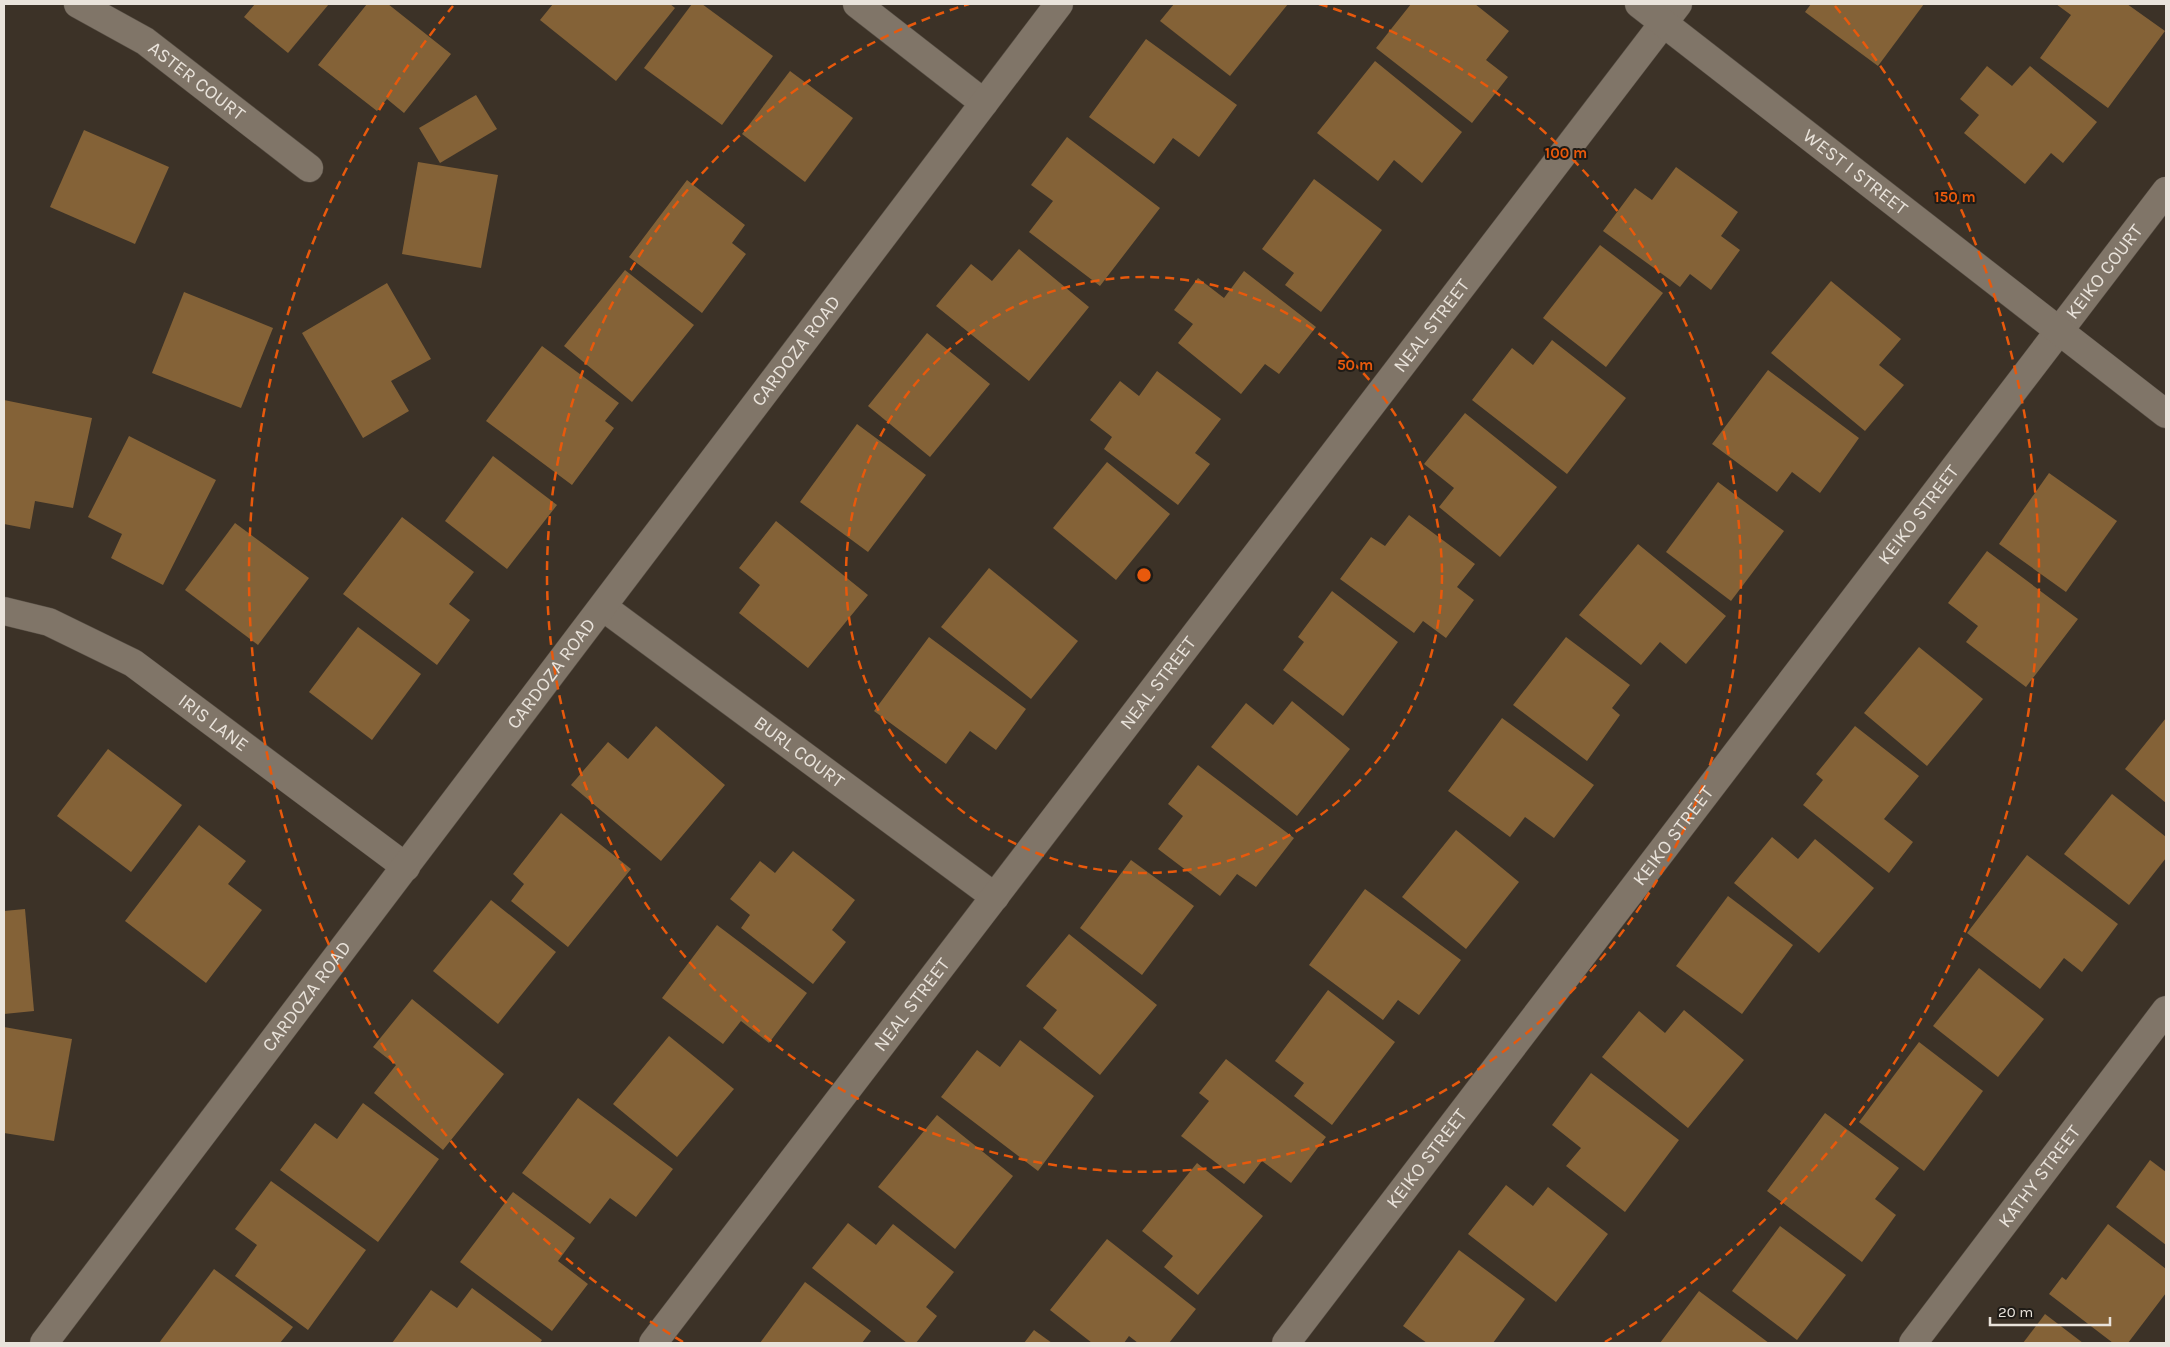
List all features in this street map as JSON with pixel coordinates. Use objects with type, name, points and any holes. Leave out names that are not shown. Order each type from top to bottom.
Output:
[{"type":"street","name":"ASTER COURT","points":[[78,4],[145,41],[309,168]]},
{"type":"street","points":[[857,4],[984,103]]},
{"type":"street","name":"CARDOZA ROAD","points":[[44,1343],[1059,4]]},
{"type":"street","name":"WEST I STREET","points":[[1639,4],[1671,13],[2166,414]]},
{"type":"street","name":"NEAL STREET","points":[[653,1343],[1671,13]]},
{"type":"street","name":"KEIKO COURT","points":[[2060,330],[2166,191]]},
{"type":"street","name":"KEIKO STREET","points":[[1286,1343],[2060,330]]},
{"type":"street","name":"BURL COURT","points":[[603,607],[995,897]]},
{"type":"street","name":"IRIS LANE","points":[[4,610],[50,622],[133,663],[406,867]]},
{"type":"street","name":"KATHY STREET","points":[[1913,1343],[2166,1010]]},
{"type":"building","points":[[255,4],[329,4],[288,53],[244,17]]},
{"type":"building","points":[[367,4],[388,4],[451,54],[404,113],[387,99],[377,111],[318,65]]},
{"type":"building","points":[[553,4],[670,4],[675,8],[616,81],[540,20]]},
{"type":"building","points":[[692,4],[702,4],[773,56],[722,125],[644,68]]},
{"type":"building","points":[[1174,4],[1288,4],[1230,76],[1160,21]]},
{"type":"building","points":[[1411,4],[1475,4],[1509,31],[1486,60],[1508,77],[1472,123],[1376,48]]},
{"type":"building","points":[[1811,4],[1924,4],[1878,66],[1805,12]]},
{"type":"building","points":[[2056,4],[2127,4],[2165,31],[2108,108],[2040,58],[2071,15]]},
{"type":"building","points":[[1146,39],[1237,105],[1199,157],[1173,138],[1154,164],[1089,117]]},
{"type":"building","points":[[1375,61],[1462,132],[1422,183],[1394,160],[1378,181],[1317,133]]},
{"type":"building","points":[[1987,66],[2012,86],[2030,66],[2097,122],[2063,163],[2051,153],[2025,184],[1964,133],[1979,115],[1960,99]]},
{"type":"building","points":[[790,71],[853,118],[805,182],[742,134]]},
{"type":"building","points":[[476,95],[497,129],[440,163],[419,128]]},
{"type":"building","points":[[84,130],[169,167],[135,244],[50,207]]},
{"type":"building","points":[[1067,137],[1160,208],[1100,286],[1029,232],[1053,201],[1031,185]]},
{"type":"building","points":[[418,162],[498,175],[481,268],[402,254]]},
{"type":"building","points":[[1676,167],[1738,212],[1721,236],[1740,250],[1711,290],[1690,274],[1680,287],[1603,231],[1635,188],[1652,200]]},
{"type":"building","points":[[1314,179],[1382,230],[1321,312],[1285,285],[1294,273],[1262,249]]},
{"type":"building","points":[[687,180],[745,225],[732,243],[746,254],[702,313],[629,257]]},
{"type":"building","points":[[1600,245],[1663,293],[1606,367],[1543,318]]},
{"type":"building","points":[[1019,249],[1089,307],[1029,381],[936,306],[971,264],[992,281]]},
{"type":"building","points":[[625,270],[694,325],[632,402],[564,346]]},
{"type":"building","points":[[1244,271],[1316,327],[1279,374],[1265,364],[1241,394],[1178,343],[1193,324],[1174,310],[1198,278],[1224,298]]},
{"type":"building","points":[[1831,281],[1901,339],[1879,365],[1904,385],[1865,431],[1771,353]]},
{"type":"building","points":[[387,283],[431,359],[391,381],[409,411],[363,438],[302,333]]},
{"type":"building","points":[[184,292],[273,328],[241,408],[152,373]]},
{"type":"building","points":[[927,333],[990,384],[930,457],[868,406]]},
{"type":"building","points":[[1552,340],[1626,398],[1567,474],[1472,400],[1512,348],[1533,365]]},
{"type":"building","points":[[542,346],[619,403],[605,421],[614,428],[572,485],[486,421]]},
{"type":"building","points":[[1768,370],[1859,438],[1820,493],[1792,472],[1777,492],[1712,444]]},
{"type":"building","points":[[1157,371],[1221,419],[1195,453],[1210,464],[1178,505],[1104,449],[1112,437],[1090,420],[1120,381],[1139,396]]},
{"type":"building","points":[[4,400],[92,418],[73,508],[35,501],[30,529],[4,524]]},
{"type":"building","points":[[1465,413],[1557,487],[1500,557],[1439,507],[1454,488],[1424,464]]},
{"type":"building","points":[[857,424],[926,475],[868,552],[800,502]]},
{"type":"building","points":[[129,436],[216,480],[163,585],[111,558],[122,534],[88,517]]},
{"type":"building","points":[[493,456],[557,505],[507,569],[445,521]]},
{"type":"building","points":[[1107,462],[1170,514],[1116,580],[1053,528]]},
{"type":"building","points":[[2049,473],[2117,521],[2066,592],[1999,544]]},
{"type":"building","points":[[1718,482],[1784,531],[1731,601],[1666,552]]},
{"type":"building","points":[[1409,515],[1475,564],[1457,587],[1474,600],[1446,638],[1423,621],[1414,633],[1340,579],[1371,537],[1385,546]]},
{"type":"building","points":[[402,517],[474,572],[449,604],[470,620],[437,665],[343,594]]},
{"type":"building","points":[[776,521],[868,595],[808,668],[739,613],[760,585],[739,568]]},
{"type":"building","points":[[235,523],[309,578],[258,645],[185,590]]},
{"type":"building","points":[[1638,544],[1726,616],[1686,664],[1660,642],[1641,665],[1579,615]]},
{"type":"building","points":[[1987,551],[2078,619],[2026,687],[1966,642],[1978,626],[1948,603]]},
{"type":"building","points":[[989,568],[1078,641],[1031,699],[941,627]]},
{"type":"building","points":[[1332,591],[1398,642],[1343,716],[1283,670],[1304,642],[1298,637]]},
{"type":"building","points":[[358,627],[421,674],[372,740],[309,692]]},
{"type":"building","points":[[929,637],[1026,709],[996,750],[970,731],[946,764],[874,711]]},
{"type":"building","points":[[1566,637],[1630,685],[1612,708],[1620,715],[1587,761],[1513,705]]},
{"type":"building","points":[[1919,647],[1983,699],[1927,766],[1864,713]]},
{"type":"building","points":[[1292,701],[1350,749],[1297,816],[1211,747],[1246,703],[1273,725]]},
{"type":"building","points":[[1502,718],[1594,785],[1554,838],[1525,817],[1510,837],[1448,791]]},
{"type":"building","points":[[2166,718],[2166,803],[2125,769]]},
{"type":"building","points":[[656,726],[725,785],[661,861],[571,785],[608,742],[628,759]]},
{"type":"building","points":[[1855,726],[1919,776],[1884,819],[1913,842],[1889,873],[1803,805],[1823,780],[1816,774]]},
{"type":"building","points":[[108,749],[182,805],[131,872],[57,816]]},
{"type":"building","points":[[1198,765],[1294,838],[1256,887],[1237,874],[1220,896],[1158,849],[1183,816],[1168,804]]},
{"type":"building","points":[[2112,794],[2166,837],[2166,858],[2129,905],[2064,854]]},
{"type":"building","points":[[561,813],[631,869],[568,947],[511,901],[524,884],[513,874]]},
{"type":"building","points":[[199,825],[246,861],[228,884],[262,910],[206,983],[125,921]]},
{"type":"building","points":[[1456,830],[1519,882],[1466,949],[1402,897]]},
{"type":"building","points":[[1772,837],[1798,859],[1815,839],[1874,888],[1819,953],[1734,883]]},
{"type":"building","points":[[793,851],[855,900],[832,930],[846,942],[813,984],[741,928],[750,915],[730,899],[760,861],[775,873]]},
{"type":"building","points":[[2027,855],[2118,924],[2082,972],[2064,958],[2040,989],[1967,933]]},
{"type":"building","points":[[1131,860],[1194,906],[1142,975],[1080,928]]},
{"type":"building","points":[[1365,889],[1461,960],[1419,1015],[1398,1000],[1383,1020],[1309,965]]},
{"type":"building","points":[[1728,896],[1793,945],[1742,1014],[1676,966]]},
{"type":"building","points":[[491,900],[556,952],[498,1024],[433,971]]},
{"type":"building","points":[[25,909],[34,1011],[4,1014],[4,911]]},
{"type":"building","points":[[717,925],[807,993],[769,1043],[741,1021],[723,1044],[662,998]]},
{"type":"building","points":[[1069,934],[1157,1005],[1100,1075],[1043,1028],[1057,1010],[1026,986]]},
{"type":"building","points":[[1979,968],[2044,1019],[1998,1077],[1933,1026]]},
{"type":"building","points":[[1328,990],[1395,1042],[1332,1125],[1294,1096],[1304,1083],[1275,1061]]},
{"type":"building","points":[[412,999],[504,1074],[443,1150],[374,1093],[396,1065],[373,1047]]},
{"type":"building","points":[[1684,1010],[1744,1060],[1688,1128],[1602,1057],[1639,1011],[1665,1033]]},
{"type":"building","points":[[4,1027],[72,1039],[54,1141],[4,1133]]},
{"type":"building","points":[[669,1036],[734,1089],[677,1157],[613,1104]]},
{"type":"building","points":[[1020,1040],[1094,1096],[1038,1171],[941,1097],[977,1050],[1000,1067]]},
{"type":"building","points":[[1919,1042],[1983,1091],[1924,1171],[1859,1122]]},
{"type":"building","points":[[1226,1059],[1326,1137],[1291,1183],[1262,1161],[1244,1184],[1181,1136],[1209,1101],[1199,1093]]},
{"type":"building","points":[[1591,1073],[1679,1140],[1625,1212],[1566,1166],[1581,1148],[1552,1125]]},
{"type":"building","points":[[578,1098],[673,1169],[636,1217],[610,1198],[590,1224],[522,1173]]},
{"type":"building","points":[[363,1103],[439,1159],[378,1242],[280,1170],[315,1123],[337,1139]]},
{"type":"building","points":[[1825,1113],[1899,1168],[1875,1199],[1896,1215],[1862,1262],[1767,1191]]},
{"type":"building","points":[[937,1115],[1013,1176],[955,1249],[878,1187]]},
{"type":"building","points":[[2150,1160],[2166,1172],[2166,1245],[2116,1207]]},
{"type":"building","points":[[1197,1163],[1263,1216],[1198,1295],[1164,1267],[1173,1256],[1142,1231]]},
{"type":"building","points":[[271,1181],[366,1250],[308,1330],[235,1276],[257,1245],[235,1229]]},
{"type":"building","points":[[1506,1185],[1533,1206],[1548,1187],[1608,1234],[1556,1302],[1468,1234]]},
{"type":"building","points":[[513,1192],[575,1238],[558,1261],[588,1284],[552,1331],[460,1262]]},
{"type":"building","points":[[848,1223],[876,1245],[893,1224],[954,1272],[926,1307],[937,1316],[916,1343],[907,1343],[812,1268]]},
{"type":"building","points":[[2108,1224],[2166,1269],[2166,1293],[2128,1343],[2113,1343],[2049,1294],[2062,1277],[2066,1280]]},
{"type":"building","points":[[1780,1226],[1846,1275],[1797,1340],[1732,1291]]},
{"type":"building","points":[[1107,1239],[1196,1309],[1169,1343],[1138,1343],[1129,1336],[1124,1343],[1092,1343],[1050,1310]]},
{"type":"building","points":[[1459,1250],[1525,1299],[1493,1343],[1427,1343],[1403,1326]]},
{"type":"building","points":[[214,1269],[293,1327],[280,1343],[159,1343]]},
{"type":"building","points":[[805,1282],[871,1331],[862,1343],[760,1343]]},
{"type":"building","points":[[472,1288],[542,1340],[540,1343],[392,1343],[431,1290],[457,1308]]},
{"type":"building","points":[[1699,1291],[1769,1343],[1660,1343]]},
{"type":"building","points":[[2045,1314],[2083,1343],[2023,1343]]},
{"type":"building","points":[[1034,1330],[1052,1343],[1024,1343]]}]
